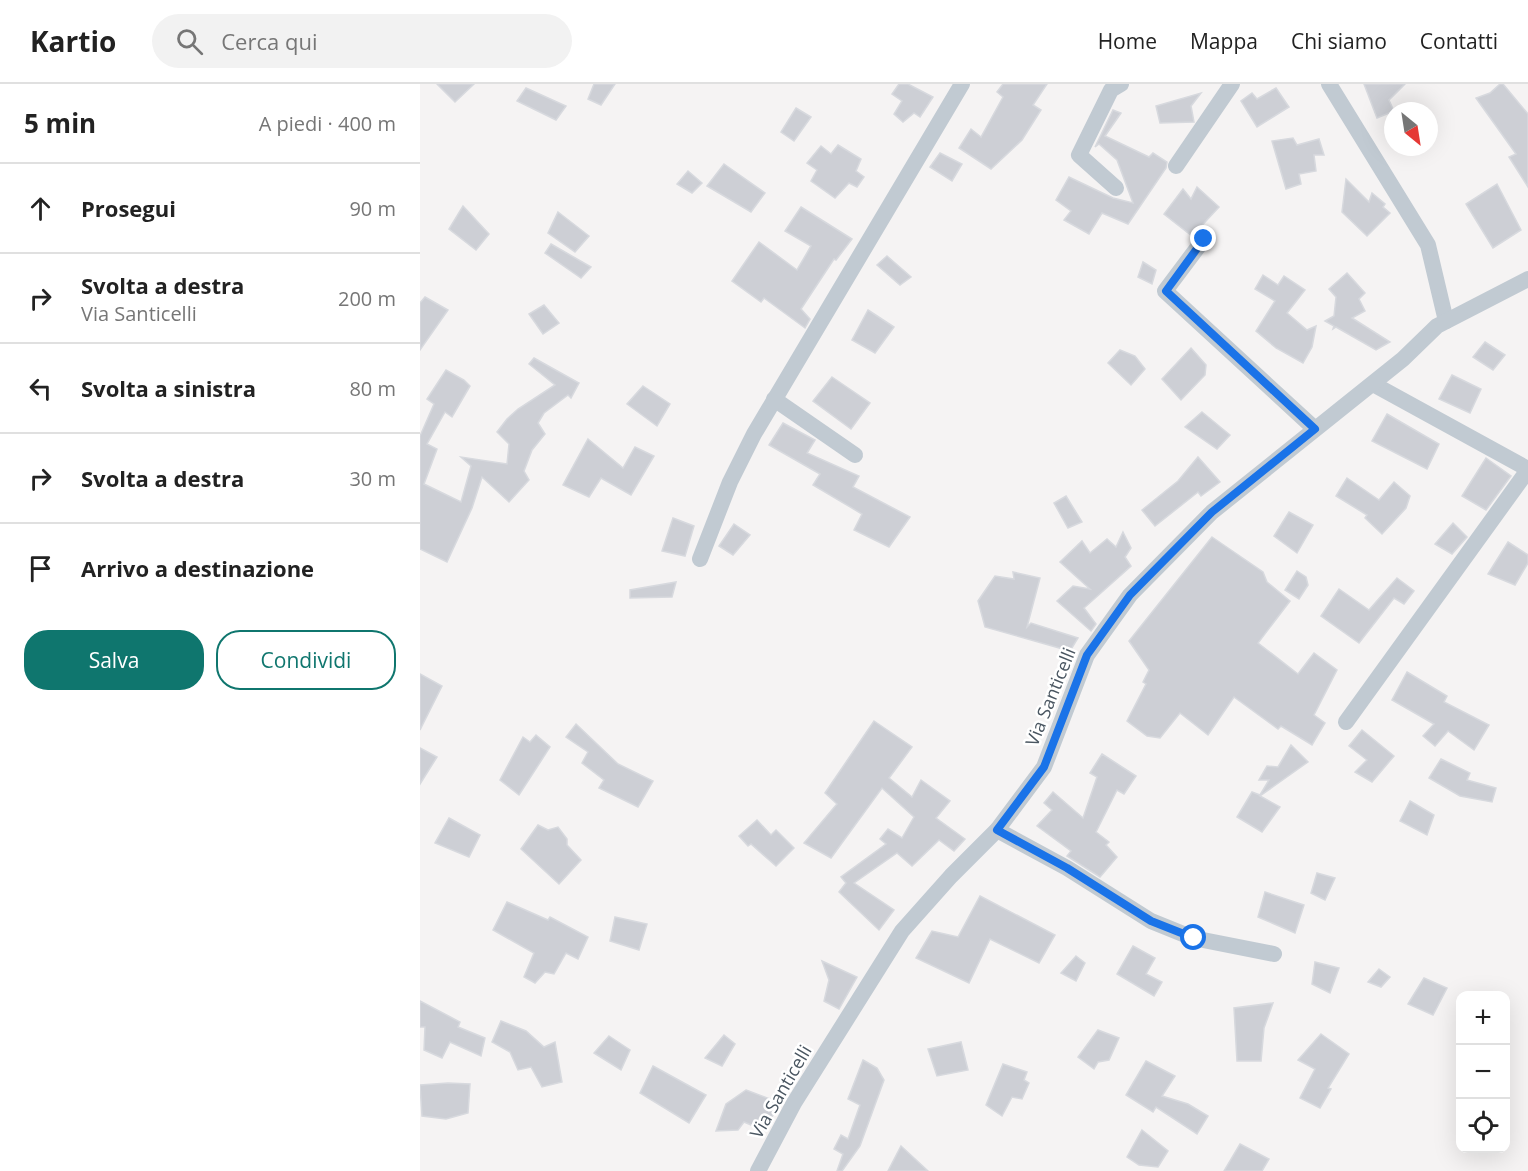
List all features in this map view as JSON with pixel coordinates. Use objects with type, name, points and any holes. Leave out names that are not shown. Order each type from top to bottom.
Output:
[{"type":"street","points":[[700,559],[730,482],[774,399],[868,246],[926,140],[962,84]]},
{"type":"street","points":[[1116,188],[1079,155],[1111,90],[1121,84]]},
{"type":"street","points":[[1176,166],[1232,84]]},
{"type":"street","points":[[1329,84],[1428,245],[1446,321]]},
{"type":"street","points":[[1204,239],[1166,291],[1315,429]]},
{"type":"street","name":"Via Santicelli","points":[[758,1171],[794,1102],[902,931],[951,876],[997,830],[1044,767],[1087,655],[1130,595],[1212,512],[1373,384],[1437,326],[1528,279]]},
{"type":"street","points":[[1346,722],[1528,469],[1373,384]]},
{"type":"street","points":[[774,399],[855,455]]},
{"type":"street","points":[[997,830],[1067,868],[1151,921],[1194,938],[1274,954]]},
{"type":"building","points":[[437,84],[474,84],[455,102]]},
{"type":"building","points":[[594,84],[615,84],[601,105],[588,99]]},
{"type":"building","points":[[899,84],[908,84],[933,97],[920,117],[914,113],[903,122],[894,114],[902,101],[892,94]]},
{"type":"building","points":[[1003,84],[1047,84],[1033,105],[1041,110],[1022,140],[991,169],[959,148],[971,129],[981,137],[1003,97],[997,92]]},
{"type":"building","points":[[1364,84],[1405,84],[1389,100],[1390,102],[1384,102],[1384,115],[1377,118]]},
{"type":"building","points":[[1503,84],[1528,114],[1528,187],[1509,157],[1516,154],[1476,98],[1490,93]]},
{"type":"building","points":[[526,88],[566,106],[556,120],[517,101]]},
{"type":"building","points":[[1276,88],[1289,107],[1257,127],[1241,101],[1252,93],[1257,99]]},
{"type":"building","points":[[1201,93],[1191,106],[1194,122],[1160,123],[1156,106]]},
{"type":"building","points":[[796,108],[811,117],[794,141],[781,132]]},
{"type":"building","points":[[1113,110],[1121,113],[1105,136],[1149,157],[1153,153],[1167,162],[1166,168],[1128,224],[1102,213],[1089,234],[1064,220],[1071,211],[1056,200],[1069,177],[1113,198],[1133,203],[1117,160],[1099,144],[1095,147]]},
{"type":"building","points":[[1293,138],[1297,145],[1319,139],[1324,155],[1314,155],[1316,171],[1299,174],[1301,184],[1286,189],[1272,141]]},
{"type":"building","points":[[838,145],[861,159],[856,171],[864,177],[857,187],[849,183],[835,198],[811,181],[817,170],[807,163],[821,146],[831,154]]},
{"type":"building","points":[[940,153],[962,164],[952,181],[930,167]]},
{"type":"building","points":[[724,164],[765,193],[751,212],[707,186]]},
{"type":"building","points":[[688,171],[702,183],[692,193],[677,184]]},
{"type":"building","points":[[1346,179],[1369,202],[1372,193],[1385,204],[1383,207],[1390,213],[1367,236],[1342,212]]},
{"type":"building","points":[[1497,184],[1521,230],[1493,248],[1466,204]]},
{"type":"building","points":[[1197,187],[1219,207],[1192,236],[1164,214],[1183,189],[1191,199]]},
{"type":"building","points":[[463,206],[489,234],[476,250],[449,229]]},
{"type":"building","points":[[801,207],[852,239],[836,260],[834,259],[801,309],[810,319],[805,328],[764,298],[761,302],[732,281],[759,242],[797,270],[811,246],[785,231]]},
{"type":"building","points":[[558,212],[589,236],[575,252],[548,233]]},
{"type":"building","points":[[551,244],[591,267],[581,278],[545,253]]},
{"type":"building","points":[[887,256],[911,277],[900,285],[877,265]]},
{"type":"building","points":[[1143,262],[1156,270],[1152,284],[1138,277]]},
{"type":"building","points":[[1347,273],[1365,293],[1359,299],[1365,311],[1352,318],[1390,342],[1376,350],[1336,327],[1333,329],[1334,326],[1325,321],[1334,316],[1336,297],[1329,289]]},
{"type":"building","points":[[1263,275],[1278,285],[1284,276],[1305,290],[1287,313],[1307,330],[1316,326],[1312,347],[1303,363],[1276,348],[1256,331],[1275,301],[1255,289]]},
{"type":"building","points":[[425,297],[448,310],[420,350],[420,303]]},
{"type":"building","points":[[544,305],[559,323],[543,334],[529,314]]},
{"type":"building","points":[[868,310],[894,327],[875,353],[852,340]]},
{"type":"building","points":[[1485,342],[1505,355],[1493,370],[1473,357]]},
{"type":"building","points":[[1191,348],[1206,365],[1205,375],[1181,400],[1162,379]]},
{"type":"building","points":[[1120,350],[1135,356],[1145,369],[1131,385],[1108,363]]},
{"type":"building","points":[[534,358],[579,383],[571,398],[568,395],[544,413],[538,423],[545,434],[532,450],[524,471],[529,480],[509,502],[482,477],[472,508],[447,562],[420,549],[420,436],[434,404],[427,399],[446,370],[470,386],[452,417],[445,412],[427,444],[437,449],[424,484],[461,502],[471,466],[461,457],[507,464],[509,444],[497,432],[518,409],[555,385],[529,364]]},
{"type":"building","points":[[1452,375],[1481,389],[1470,413],[1439,399]]},
{"type":"building","points":[[832,377],[870,403],[851,429],[813,401]]},
{"type":"building","points":[[643,386],[670,404],[657,426],[627,404]]},
{"type":"building","points":[[1202,412],[1230,435],[1217,449],[1185,427]]},
{"type":"building","points":[[1387,414],[1439,444],[1427,469],[1372,441]]},
{"type":"building","points":[[783,423],[815,440],[807,453],[859,476],[853,487],[910,517],[889,547],[854,530],[862,514],[813,485],[820,474],[769,445]]},
{"type":"building","points":[[588,439],[623,468],[635,447],[654,456],[631,495],[601,478],[589,497],[563,485]]},
{"type":"building","points":[[1198,457],[1220,482],[1201,496],[1198,492],[1155,526],[1142,510],[1178,481]]},
{"type":"building","points":[[1486,458],[1511,476],[1486,510],[1462,496]]},
{"type":"building","points":[[1347,478],[1379,500],[1394,482],[1410,496],[1406,508],[1382,534],[1365,518],[1367,515],[1336,496]]},
{"type":"building","points":[[1066,496],[1082,522],[1068,528],[1054,503]]},
{"type":"building","points":[[1289,512],[1313,525],[1297,553],[1274,536]]},
{"type":"building","points":[[673,518],[694,526],[685,556],[662,551]]},
{"type":"building","points":[[1453,523],[1467,537],[1452,554],[1435,544]]},
{"type":"building","points":[[734,524],[750,535],[733,555],[719,546]]},
{"type":"building","points":[[1123,532],[1131,548],[1125,557],[1131,566],[1084,608],[1096,624],[1091,631],[1057,601],[1073,586],[1090,589],[1060,562],[1082,541],[1090,553],[1107,539],[1116,547]]},
{"type":"building","points":[[1212,537],[1263,572],[1267,582],[1290,601],[1258,643],[1298,674],[1314,653],[1337,670],[1314,715],[1325,723],[1312,745],[1281,726],[1278,729],[1234,697],[1208,735],[1180,713],[1160,738],[1147,736],[1127,721],[1146,684],[1143,682],[1149,670],[1129,641]]},
{"type":"building","points":[[1508,542],[1528,555],[1528,563],[1515,585],[1488,574]]},
{"type":"building","points":[[1297,571],[1306,577],[1308,585],[1299,599],[1285,590]]},
{"type":"building","points":[[1013,572],[1040,578],[1027,627],[1031,623],[1078,638],[1070,651],[985,627],[978,601],[995,576],[1014,579]]},
{"type":"building","points":[[1397,578],[1414,591],[1404,604],[1394,598],[1359,643],[1321,616],[1339,589],[1369,610]]},
{"type":"building","points":[[676,582],[672,597],[630,598],[630,590]]},
{"type":"building","points":[[1407,672],[1447,696],[1444,702],[1489,725],[1474,750],[1448,731],[1435,746],[1423,736],[1434,724],[1392,700]]},
{"type":"building","points":[[420,674],[442,686],[420,730]]},
{"type":"building","points":[[874,721],[912,747],[889,778],[912,797],[921,780],[950,801],[936,818],[965,839],[954,851],[939,840],[912,866],[897,853],[854,883],[894,910],[879,930],[839,892],[846,883],[841,877],[886,844],[880,839],[888,829],[902,838],[914,817],[882,788],[831,858],[804,843],[837,804],[825,793]]},
{"type":"building","points":[[576,724],[618,764],[653,781],[638,807],[599,788],[604,780],[582,763],[588,752],[566,737]]},
{"type":"building","points":[[1362,730],[1394,756],[1372,782],[1355,772],[1367,760],[1349,746]]},
{"type":"building","points":[[536,735],[550,747],[519,795],[500,780],[523,737],[530,742]]},
{"type":"building","points":[[1291,745],[1308,762],[1260,796],[1280,807],[1262,832],[1237,817],[1252,792],[1260,795],[1269,780],[1259,780],[1267,766],[1278,767]]},
{"type":"building","points":[[420,748],[437,757],[420,784]]},
{"type":"building","points":[[1102,754],[1136,776],[1124,794],[1117,790],[1096,832],[1109,842],[1106,845],[1117,857],[1100,877],[1067,856],[1071,851],[1037,826],[1052,810],[1044,803],[1053,792],[1083,818],[1097,777],[1090,773]]},
{"type":"building","points":[[1441,759],[1470,773],[1467,780],[1496,788],[1492,802],[1460,796],[1429,778]]},
{"type":"building","points":[[1410,801],[1434,815],[1427,835],[1400,821]]},
{"type":"building","points":[[449,818],[480,835],[469,857],[435,843]]},
{"type":"building","points":[[757,820],[771,835],[776,830],[794,848],[776,866],[751,844],[748,846],[739,836]]},
{"type":"building","points":[[538,825],[548,830],[558,827],[567,839],[567,845],[581,860],[559,884],[521,849]]},
{"type":"building","points":[[1317,873],[1335,878],[1325,900],[1311,893]]},
{"type":"building","points":[[1265,892],[1304,905],[1295,933],[1258,917]]},
{"type":"building","points":[[980,896],[1055,935],[1039,963],[990,939],[969,983],[916,958],[932,931],[958,937]]},
{"type":"building","points":[[507,902],[548,920],[550,917],[588,937],[578,959],[566,953],[554,974],[545,972],[535,983],[524,977],[534,953],[493,930]]},
{"type":"building","points":[[615,917],[647,924],[639,950],[610,941]]},
{"type":"building","points":[[1133,946],[1155,958],[1146,974],[1162,982],[1154,996],[1117,974]]},
{"type":"building","points":[[1076,956],[1085,963],[1076,981],[1061,973]]},
{"type":"building","points":[[822,961],[857,977],[839,1009],[824,1001],[829,980]]},
{"type":"building","points":[[1315,962],[1339,968],[1330,993],[1312,984]]},
{"type":"building","points":[[1379,969],[1390,977],[1381,987],[1368,982]]},
{"type":"building","points":[[1424,978],[1447,988],[1433,1015],[1408,1004]]},
{"type":"building","points":[[420,1001],[460,1022],[458,1027],[485,1038],[481,1056],[450,1042],[442,1058],[424,1050],[425,1027],[420,1027]]},
{"type":"building","points":[[1273,1003],[1264,1028],[1261,1061],[1237,1061],[1234,1008]]},
{"type":"building","points":[[501,1021],[526,1031],[544,1047],[555,1042],[562,1082],[542,1087],[531,1067],[518,1070],[510,1052],[492,1042]]},
{"type":"building","points":[[1098,1030],[1119,1038],[1109,1060],[1098,1062],[1094,1069],[1078,1057]]},
{"type":"building","points":[[1321,1034],[1349,1054],[1328,1088],[1331,1089],[1320,1108],[1300,1098],[1315,1069],[1298,1060]]},
{"type":"building","points":[[724,1035],[735,1044],[722,1066],[705,1058]]},
{"type":"building","points":[[609,1036],[630,1050],[621,1070],[594,1053]]},
{"type":"building","points":[[961,1042],[968,1070],[937,1076],[928,1049]]},
{"type":"building","points":[[863,1060],[877,1068],[884,1080],[860,1146],[842,1171],[837,1171],[843,1154],[834,1149],[841,1135],[848,1139],[860,1105],[848,1099]]},
{"type":"building","points":[[1146,1061],[1175,1076],[1162,1096],[1188,1104],[1208,1116],[1197,1134],[1156,1107],[1153,1112],[1126,1095]]},
{"type":"building","points":[[1003,1064],[1027,1072],[1024,1080],[1029,1083],[1022,1099],[1012,1097],[1002,1116],[986,1105]]},
{"type":"building","points":[[653,1066],[706,1095],[689,1123],[640,1093]]},
{"type":"building","points":[[470,1084],[468,1113],[446,1119],[422,1116],[420,1085]]},
{"type":"building","points":[[746,1090],[781,1103],[763,1130],[744,1122],[738,1130],[716,1131],[726,1104]]},
{"type":"building","points":[[1142,1130],[1168,1151],[1158,1167],[1139,1165],[1127,1157]]},
{"type":"building","points":[[1240,1144],[1269,1159],[1262,1171],[1224,1171]]},
{"type":"building","points":[[901,1146],[928,1171],[888,1171]]},
{"type":"route","points":[[1194,938],[1151,921],[1067,868],[997,830],[1044,767],[1087,655],[1130,595],[1212,512],[1315,429],[1166,291],[1204,239]]}]
